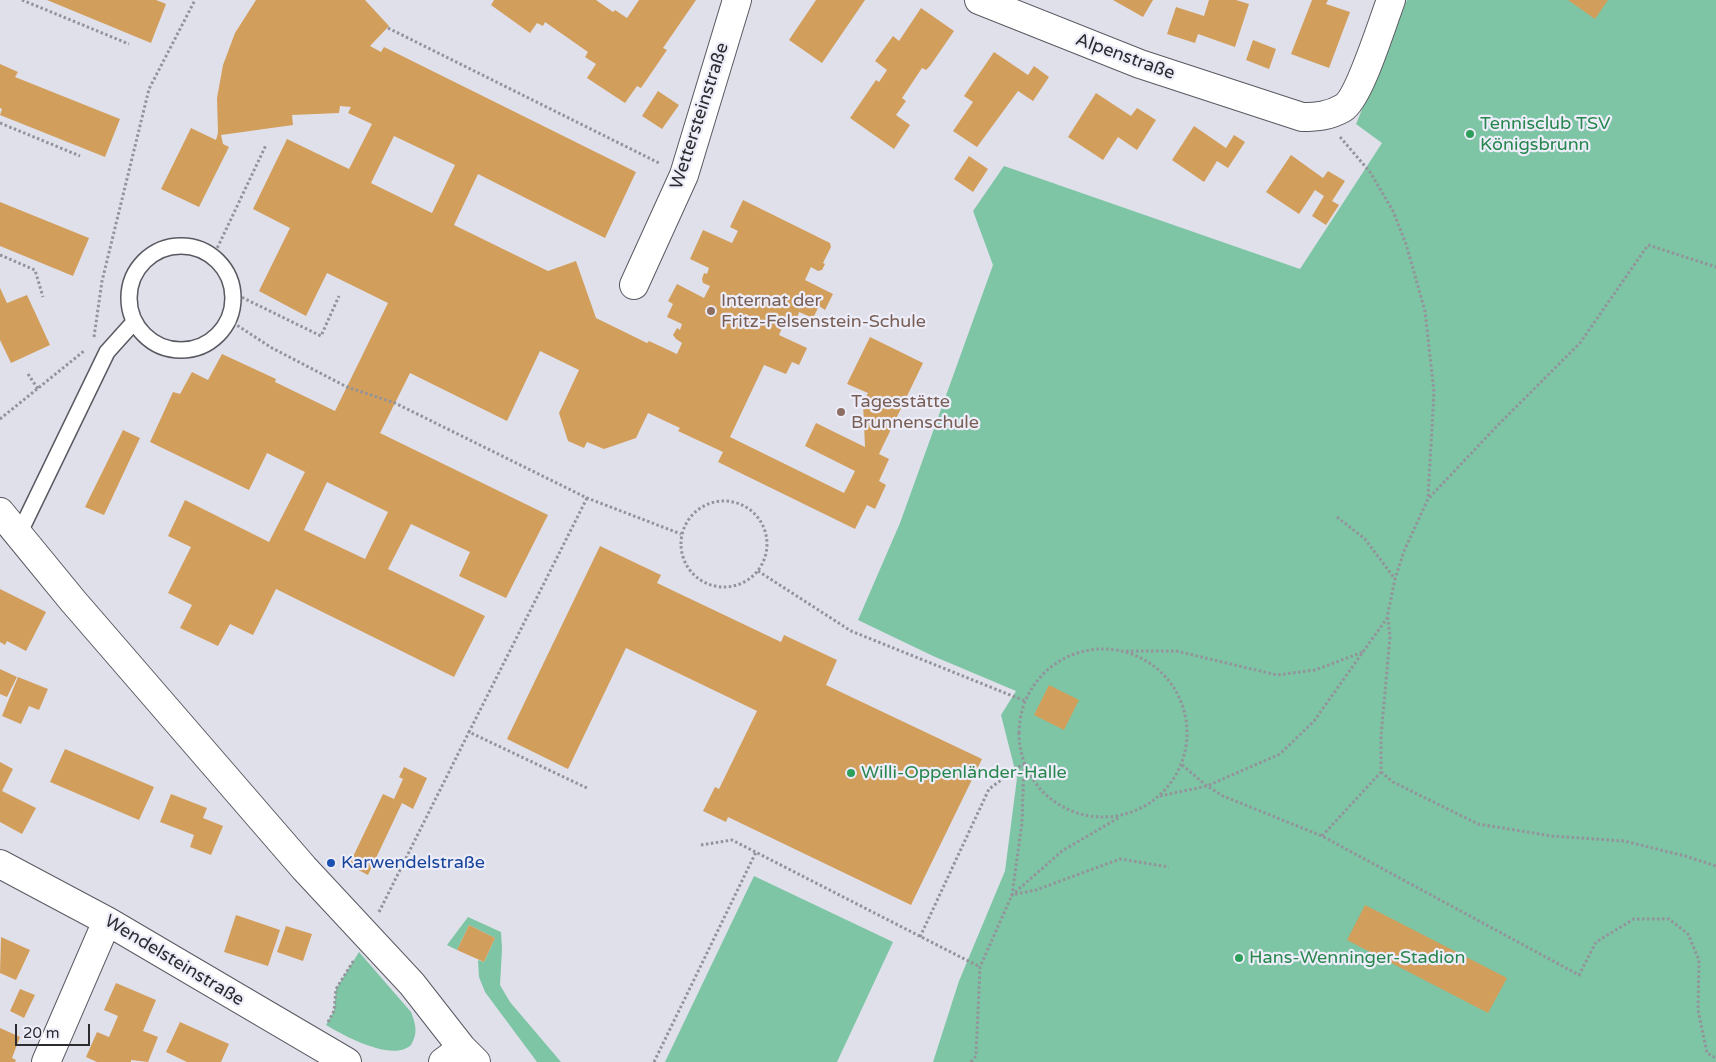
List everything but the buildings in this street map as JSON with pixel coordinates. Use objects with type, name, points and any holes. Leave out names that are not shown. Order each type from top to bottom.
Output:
[{"type":"street","name":"Wettersteinstraße","points":[[634,285],[684,175],[737,0]]},
{"type":"street","name":"Alpenstraße","points":[[979,0],[1140,64],[1302,117],[1323,117]]},
{"type":"street","points":[[1323,117],[1344,107],[1356,90],[1391,0]]},
{"type":"street","points":[[0,512],[18,536],[304,868],[412,984],[460,1057]]},
{"type":"street","name":"Wendelsteinstraße","points":[[0,864],[108,921],[347,1062]]},
{"type":"street","points":[[46,1062],[108,921]]},
{"type":"lane","points":[[180,246],[198,248],[213,257],[223,267],[230,279],[233,293],[233,306],[229,320],[220,334],[206,344],[191,350],[174,350],[158,345],[144,336],[134,322],[129,306],[130,288],[136,271],[148,258],[163,249],[180,246]]},
{"type":"lane","points":[[18,536],[107,352],[134,322]]},
{"type":"path","points":[[22,0],[129,44]]},
{"type":"path","points":[[92,345],[102,281],[149,89],[196,0]]},
{"type":"path","points":[[388,28],[684,175]]},
{"type":"path","points":[[1323,117],[1370,172],[1393,211],[1406,244],[1425,311],[1434,392],[1428,499]]},
{"type":"path","points":[[0,123],[80,156]]},
{"type":"path","points":[[213,257],[266,145]]},
{"type":"path","points":[[1322,836],[1381,772],[1381,736],[1390,637],[1387,618],[1395,579],[1404,551],[1428,499],[1580,342],[1648,245],[1716,267]]},
{"type":"path","points":[[0,255],[35,270],[43,297]]},
{"type":"path","points":[[233,293],[321,336],[339,296]]},
{"type":"path","points":[[229,320],[272,348],[347,387],[395,403],[587,498],[681,534]]},
{"type":"path","points":[[0,419],[85,351]]},
{"type":"path","points":[[28,374],[38,389]]},
{"type":"path","points":[[315,1043],[334,1011],[336,989],[367,937],[587,498]]},
{"type":"path","points":[[722,500],[736,502],[749,508],[759,518],[765,530],[766,552],[758,571],[747,581],[733,586],[719,587],[705,583],[692,575],[684,563],[680,549],[681,534],[686,521],[696,510],[708,503],[722,500]]},
{"type":"path","points":[[1337,517],[1365,539],[1395,579]]},
{"type":"path","points":[[758,571],[851,630],[1024,701]]},
{"type":"path","points":[[1160,796],[1207,786],[1280,754],[1314,721],[1387,618]]},
{"type":"path","points":[[977,1062],[980,967],[1012,895],[1022,823],[1024,764],[1019,743],[1019,721],[1024,701],[1037,680],[1054,663],[1076,652],[1100,648],[1124,651],[1176,651],[1277,675],[1315,670],[1364,652]]},
{"type":"path","points":[[1012,895],[1062,851],[1123,816],[1143,808],[1160,796],[1172,782],[1182,765],[1188,737],[1184,708],[1180,699],[1171,682],[1151,662],[1124,651]]},
{"type":"path","points":[[469,732],[589,789]]},
{"type":"path","points":[[1024,764],[1036,785],[1053,802],[1075,813],[1098,818],[1123,816]]},
{"type":"path","points":[[920,936],[989,789],[1024,764]]},
{"type":"path","points":[[1182,765],[1207,786],[1223,796],[1322,836],[1579,975],[1596,942],[1634,919],[1669,919],[1688,934],[1699,960],[1698,1010],[1707,1052],[1716,1058]]},
{"type":"path","points":[[1381,772],[1393,782],[1478,824],[1552,836],[1624,841],[1685,856],[1716,866]]},
{"type":"path","points":[[701,844],[732,840],[980,967]]},
{"type":"path","points":[[654,1062],[756,852]]},
{"type":"path","points":[[1012,895],[1036,890],[1120,859],[1169,866]]},
{"type":"path","points":[[971,1062],[976,1056]]},
{"type":"green space","points":[[1407,0],[1716,0],[1716,1062],[933,1062],[959,981],[1005,871],[1017,778],[1001,715],[1016,691],[933,656],[858,620],[900,523],[993,265],[973,211],[1004,166],[1300,269],[1382,143],[1356,124]]},
{"type":"green space","points":[[754,876],[893,942],[837,1062],[665,1062]]},
{"type":"green space","points":[[468,917],[501,932],[500,985],[510,1002],[561,1062],[537,1062],[485,992],[479,977],[478,960],[484,962],[495,938],[469,925],[457,950],[447,945]]},
{"type":"green space","points":[[359,952],[411,1012],[415,1025],[415,1037],[411,1045],[403,1050],[393,1051],[369,1046],[345,1036],[326,1025],[334,1011],[336,989]]},
{"type":"place","name":"Tennisclub TSV Königsbrunn","points":[[1470,134]]},
{"type":"place","name":"Internat der Fritz-Felsenstein-Schule","points":[[711,311]]},
{"type":"place","name":"Tagesstätte Brunnenschule","points":[[841,412]]},
{"type":"place","name":"Willi-Oppenländer-Halle","points":[[851,773]]},
{"type":"place","name":"Karwendelstraße","points":[[331,863]]},
{"type":"place","name":"Hans-Wenninger-Stadion","points":[[1239,958]]}]
